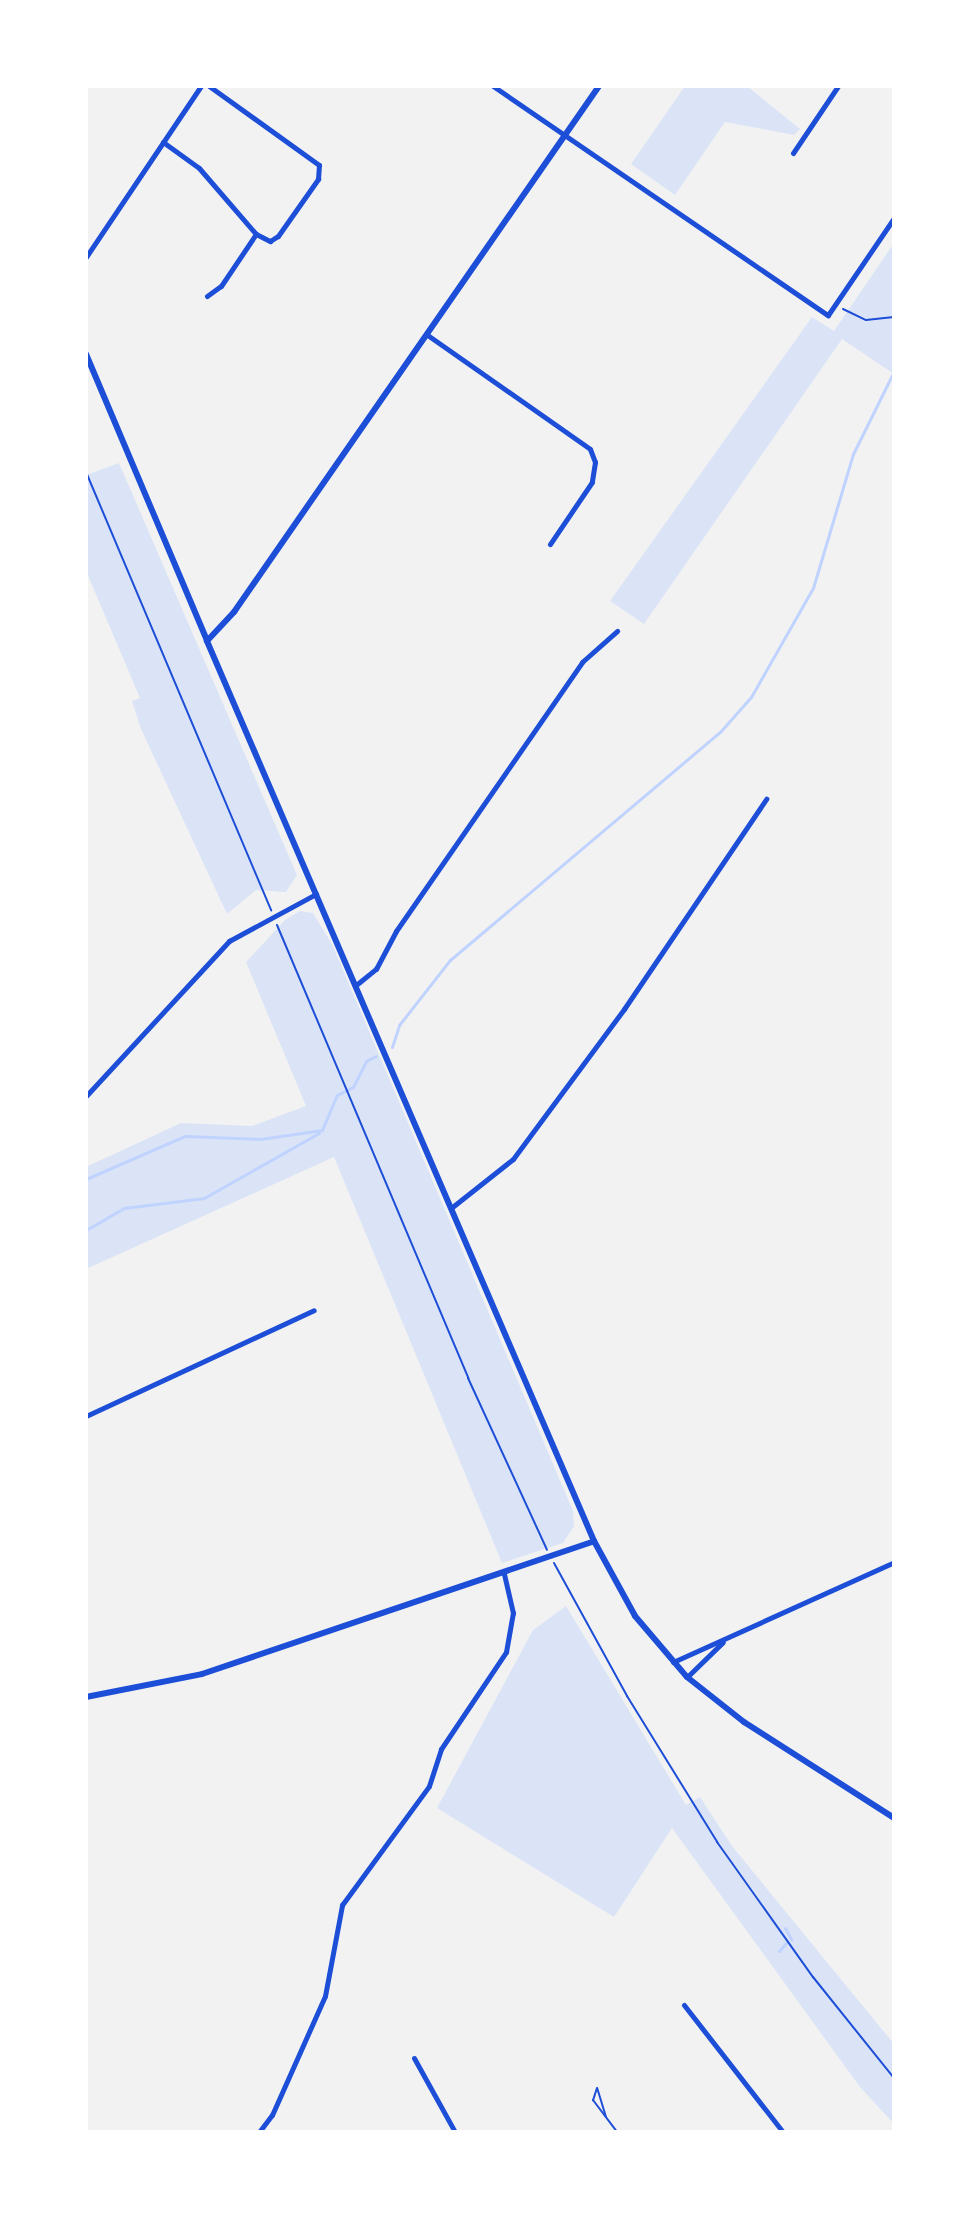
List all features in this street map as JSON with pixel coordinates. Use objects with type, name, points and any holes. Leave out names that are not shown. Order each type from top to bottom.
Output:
[{"type":"main road","points":[[207,641],[234,612],[599,86]]},
{"type":"main road","points":[[86,354],[594,1541],[625,1601],[687,1677],[744,1722],[894,1818]]},
{"type":"main road","points":[[86,1697],[180,1680],[504,1574],[594,1541]]},
{"type":"street","points":[[86,257],[201,86]]},
{"type":"street","points":[[163,142],[199,168],[256,234],[270,241],[278,236],[321,170],[209,86]]},
{"type":"street","points":[[493,86],[828,315],[894,218]]},
{"type":"street","points":[[793,153],[838,86]]},
{"type":"street","points":[[207,296],[221,286],[256,234]]},
{"type":"street","points":[[426,334],[590,449],[595,462],[592,482],[550,544]]},
{"type":"street","points":[[356,985],[376,969],[396,931],[582,662],[617,631]]},
{"type":"street","points":[[451,1208],[513,1159],[624,1009],[766,799]]},
{"type":"street","points":[[86,1096],[221,949],[273,914],[316,894]]},
{"type":"street","points":[[86,1416],[314,1310]]},
{"type":"street","points":[[672,1662],[689,1651],[723,1641],[894,1562]]},
{"type":"street","points":[[259,2132],[272,2115],[325,1996],[342,1905],[429,1786],[441,1749],[506,1652],[513,1613],[504,1574]]},
{"type":"street","points":[[687,1677],[723,1641]]},
{"type":"street","points":[[684,2005],[783,2132]]},
{"type":"street","points":[[414,2058],[455,2132]]},
{"type":"lane","points":[[606,2117],[604,2096],[597,2088],[593,2100],[617,2132]]},
{"type":"path","points":[[835,304],[866,320],[894,317]]},
{"type":"path","points":[[86,472],[468,1378],[551,1558],[627,1696],[717,1842],[813,1977],[894,2078]]},
{"type":"shaded area","points":[[685,86],[747,86],[800,129],[794,135],[725,122],[675,195],[631,164]]},
{"type":"shaded area","points":[[894,243],[894,374],[842,339],[644,624],[610,601],[812,317],[834,331]]},
{"type":"shaded area","points":[[119,463],[297,875],[286,892],[256,890],[227,914],[141,729],[132,701],[140,698],[86,571],[86,475]]},
{"type":"shaded area","points":[[300,911],[313,913],[332,944],[573,1511],[574,1526],[563,1543],[502,1563],[334,1157],[86,1269],[86,1167],[181,1123],[252,1126],[306,1106],[246,962],[285,920]]},
{"type":"shaded area","points":[[566,1606],[686,1805],[700,1797],[732,1846],[894,2044],[894,2124],[860,2087],[672,1828],[614,1917],[437,1808],[533,1630]]},
{"type":"waterway","points":[[392,1047],[399,1025],[450,960],[720,732],[751,697],[813,588],[853,454],[894,371]]},
{"type":"waterway","points":[[86,1179],[185,1136],[260,1139],[322,1130],[337,1095],[353,1087],[366,1061],[376,1056]]},
{"type":"waterway","points":[[86,1230],[124,1208],[204,1198],[319,1133]]},
{"type":"waterway","points":[[785,1928],[791,1939]]},
{"type":"waterway","points":[[779,1951],[786,1943]]}]
